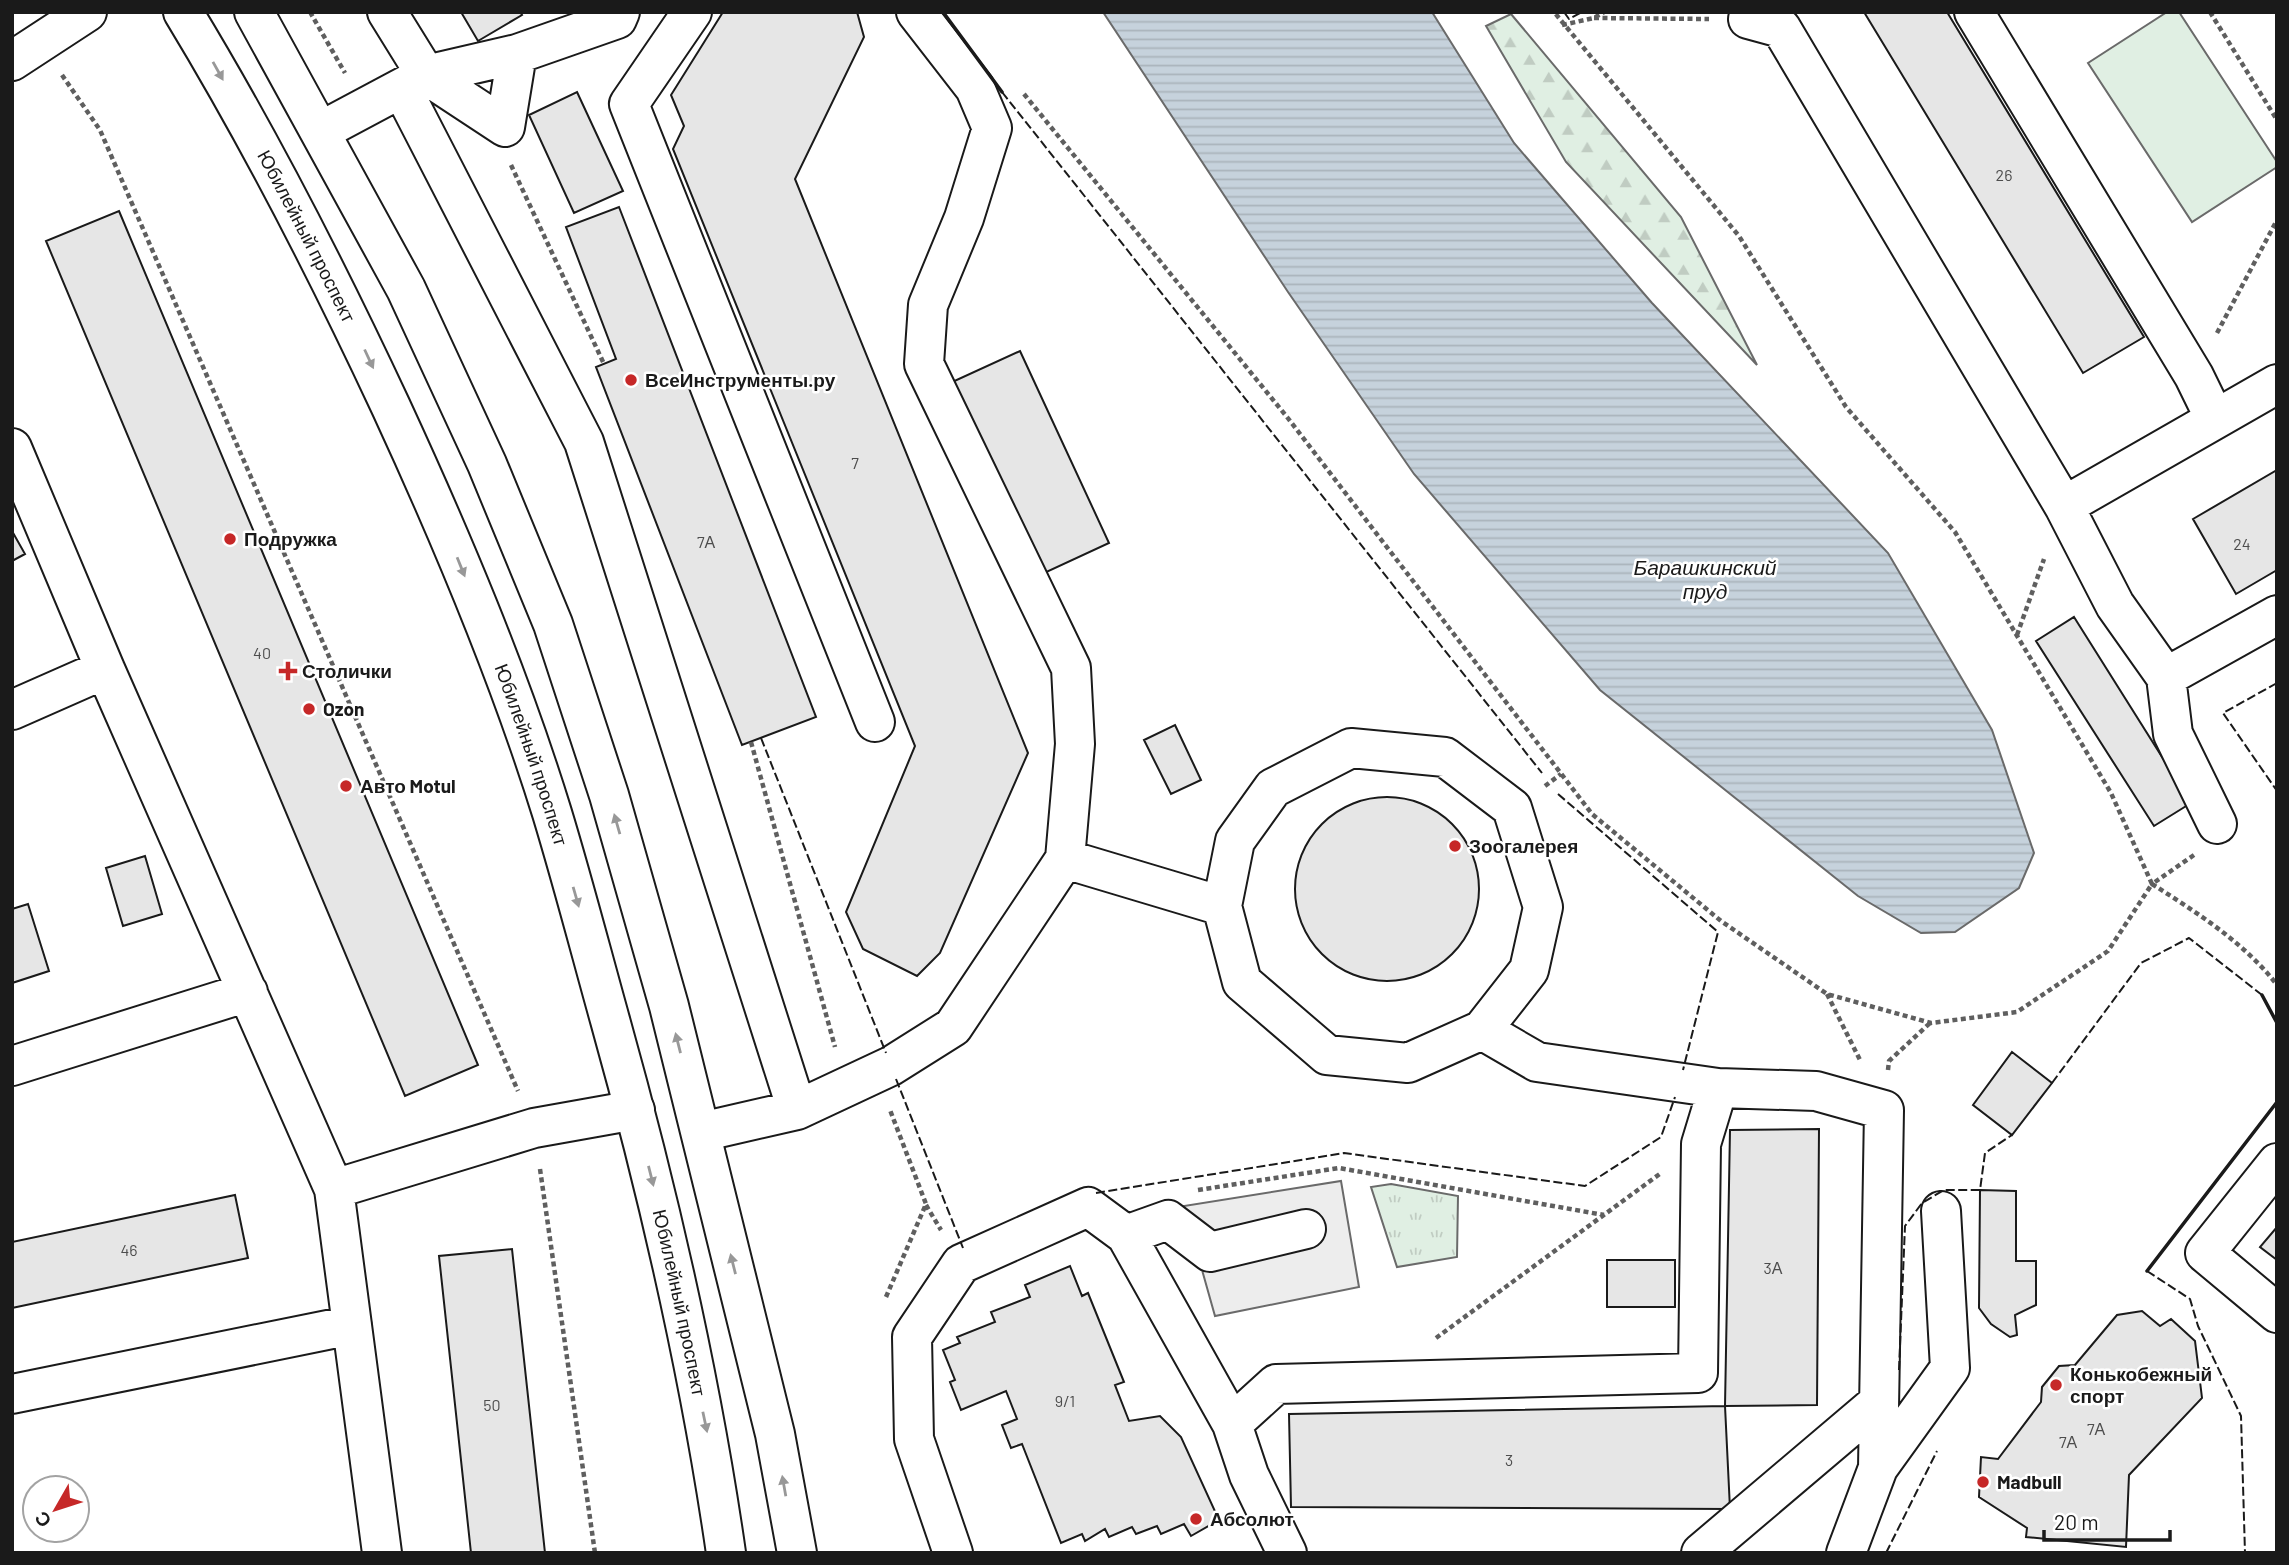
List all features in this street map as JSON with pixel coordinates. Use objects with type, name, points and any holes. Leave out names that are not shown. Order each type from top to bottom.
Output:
[{"type":"main road","points":[[19,56],[87,12]]},
{"type":"main road","name":"Юбилейный проспект","points":[[183,12],[265,156],[348,316],[429,489],[494,646],[552,813],[635,1110],[711,1450],[726,1553]]},
{"type":"main road","points":[[254,12],[406,289],[487,464],[553,624],[609,795],[701,1132],[775,1434],[797,1553]]},
{"type":"main road","points":[[387,12],[414,82],[584,442],[797,1110]]},
{"type":"main road","points":[[321,131],[414,82],[517,54],[617,19],[620,12]]},
{"type":"main road","points":[[692,12],[629,104],[875,722]]},
{"type":"main road","points":[[701,1132],[797,1110],[891,1066],[953,1027],[1065,859],[1075,744],[1071,668],[924,364],[928,305],[964,218],[992,128],[975,88],[916,12]]},
{"type":"main road","points":[[1974,12],[2194,376],[2215,419]]},
{"type":"main road","points":[[1748,19],[1781,28],[2064,506],[2115,605],[2166,677],[2173,734],[2217,824]]},
{"type":"main road","points":[[414,82],[505,127],[517,54]]},
{"type":"main road","points":[[2064,506],[2277,384]]},
{"type":"main road","points":[[12,448],[105,668],[334,1189],[382,1553]]},
{"type":"main road","points":[[2166,677],[2277,615]]},
{"type":"main road","points":[[12,710],[105,668]]},
{"type":"main road","points":[[1351,748],[1445,757],[1512,808],[1543,907],[1529,970],[1482,1030],[1408,1063],[1327,1055],[1242,982],[1222,906],[1235,841],[1273,788],[1351,748]]},
{"type":"main road","points":[[1065,859],[1222,906]]},
{"type":"main road","points":[[12,1066],[248,992]]},
{"type":"main road","points":[[1482,1030],[1537,1062],[1718,1088],[1815,1091],[1884,1110],[1878,1468]]},
{"type":"main road","points":[[1232,1424],[1276,1384],[1699,1373],[1701,1144],[1718,1088]]},
{"type":"main road","points":[[334,1189],[534,1128],[635,1110]]},
{"type":"main road","points":[[2277,1163],[2205,1253],[2277,1312]]},
{"type":"main road","points":[[954,1553],[914,1439],[912,1337],[961,1264],[1088,1207],[1126,1235],[1232,1424],[1249,1475],[1287,1553]]},
{"type":"main road","points":[[1846,1553],[1878,1468],[1950,1368],[1941,1211]]},
{"type":"main road","points":[[1126,1235],[1168,1220],[1210,1252],[1306,1229]]},
{"type":"main road","points":[[12,1394],[352,1325]]},
{"type":"main road","points":[[1701,1553],[1879,1402]]},
{"type":"path","points":[[1554,12],[1562,25],[1739,236],[1846,407],[1955,532],[2110,793],[2152,884],[2192,910],[2263,967],[2277,985]]},
{"type":"path","points":[[1594,18],[1604,12]]},
{"type":"path","points":[[2210,12],[2277,120]]},
{"type":"path","points":[[1562,25],[1594,18],[1748,19]]},
{"type":"path","points":[[19,56],[53,62],[100,130],[534,1128],[595,1553]]},
{"type":"path","points":[[1019,87],[1287,417],[1592,814],[1721,921],[1827,994],[1931,1023],[2017,1012],[2108,951],[2152,884],[2204,848],[2217,824]]},
{"type":"path","points":[[509,159],[604,364]]},
{"type":"path","points":[[2194,376],[2277,220]]},
{"type":"path","points":[[2017,635],[2064,506]]},
{"type":"path","points":[[751,742],[846,1087],[888,1104],[926,1204],[883,1304]]},
{"type":"path","points":[[1827,994],[1884,1110]]},
{"type":"path","points":[[1884,1110],[1889,1061],[1931,1023]]},
{"type":"path","points":[[1432,1342],[1701,1144]]},
{"type":"path","points":[[1194,1191],[1339,1168],[1604,1215]]},
{"type":"green space","points":[[2167,12],[2179,12],[2277,162],[2277,167],[2192,222],[2088,63]]},
{"type":"green space","points":[[1511,14],[1681,217],[1757,365],[1566,162],[1486,26]]},
{"type":"green space","points":[[1391,1184],[1458,1196],[1457,1257],[1397,1267],[1371,1187]]},
{"type":"shaded area","points":[[1341,1181],[1359,1287],[1215,1316],[1184,1206]]},
{"type":"water","name":"Барашкинский пруд","points":[[1103,12],[1432,12],[1514,143],[1652,303],[1888,553],[1992,730],[2034,853],[2019,888],[1955,932],[1921,933],[1858,896],[1600,690],[1414,474],[1288,292]]},
{"type":"building","points":[[461,12],[520,12],[522,15],[478,41]]},
{"type":"building","points":[[723,12],[857,12],[864,37],[795,179],[1028,753],[940,953],[917,976],[863,949],[846,912],[915,746],[673,149],[684,126],[671,95]]},
{"type":"building","points":[[1864,12],[1947,12],[2144,337],[2083,373]]},
{"type":"building","points":[[577,92],[623,191],[574,213],[529,115]]},
{"type":"building","points":[[619,207],[816,717],[742,745],[596,367],[616,359],[566,227]]},
{"type":"building","points":[[119,211],[478,1065],[405,1096],[46,241]]},
{"type":"building","points":[[1020,351],[1109,543],[1040,575],[950,383]]},
{"type":"building","points":[[2277,470],[2277,570],[2236,594],[2193,519]]},
{"type":"building","points":[[12,531],[25,554],[12,561]]},
{"type":"building","points":[[2074,617],[2191,803],[2154,826],[2036,641]]},
{"type":"building","points":[[1175,725],[1201,780],[1171,794],[1144,740]]},
{"type":"building","points":[[1387,797],[1422,804],[1438,812],[1452,824],[1464,838],[1472,854],[1479,889],[1472,924],[1464,940],[1452,954],[1438,966],[1422,974],[1387,981],[1352,974],[1336,966],[1322,954],[1310,940],[1302,924],[1295,889],[1302,854],[1310,838],[1322,824],[1336,812],[1352,804]]},
{"type":"building","points":[[145,856],[162,914],[123,926],[106,868]]},
{"type":"building","points":[[28,904],[49,971],[12,983],[12,909]]},
{"type":"building","points":[[2012,1052],[2052,1083],[2012,1135],[1973,1105]]},
{"type":"building","points":[[1819,1129],[1817,1405],[1725,1406],[1730,1130]]},
{"type":"building","points":[[1980,1190],[2016,1191],[2016,1261],[2036,1261],[2036,1305],[2015,1315],[2017,1335],[2010,1337],[1991,1324],[1979,1308]]},
{"type":"building","points":[[235,1195],[248,1258],[12,1308],[12,1242]]},
{"type":"building","points":[[2277,1227],[2277,1260],[2260,1247]]},
{"type":"building","points":[[512,1249],[545,1553],[471,1553],[439,1256]]},
{"type":"building","points":[[1607,1260],[1675,1260],[1675,1307],[1607,1307]]},
{"type":"building","points":[[1070,1266],[1082,1296],[1088,1293],[1124,1382],[1115,1385],[1129,1421],[1160,1416],[1181,1437],[1219,1520],[1191,1536],[1184,1524],[1161,1534],[1157,1526],[1136,1534],[1132,1527],[1109,1537],[1105,1529],[1085,1541],[1082,1534],[1061,1543],[1022,1444],[1011,1448],[1002,1425],[1017,1419],[1006,1391],[961,1410],[950,1382],[955,1380],[943,1350],[960,1343],[957,1337],[995,1322],[991,1312],[1030,1297],[1025,1285]]},
{"type":"building","points":[[2142,1311],[2160,1326],[2171,1319],[2195,1341],[2202,1398],[2129,1475],[2126,1547],[2026,1537],[2027,1528],[1979,1497],[1981,1457],[1998,1459],[2041,1402],[2042,1387],[2059,1366],[2075,1365],[2117,1315]]},
{"type":"building","points":[[1725,1406],[1730,1509],[1291,1507],[1289,1414]]},
{"type":"fence","points":[[1564,12],[1569,19],[1582,12]]},
{"type":"fence","points":[[1002,92],[1542,773]]},
{"type":"fence","points":[[2277,683],[2223,713],[2277,791]]},
{"type":"fence","points":[[761,738],[886,1053]]},
{"type":"fence","points":[[1558,794],[1718,932],[1683,1070]]},
{"type":"fence","points":[[2052,1083],[2141,963],[2189,938],[2262,995]]},
{"type":"fence","points":[[896,1079],[963,1248]]},
{"type":"fence","points":[[1096,1193],[1344,1153],[1585,1186],[1661,1137],[1675,1097]]},
{"type":"fence","points":[[1899,1370],[1905,1226],[1922,1203],[1944,1190],[1980,1190],[1985,1153],[2012,1135]]},
{"type":"fence","points":[[2147,1271],[2190,1299],[2198,1326],[2241,1416],[2245,1553]]},
{"type":"fence","points":[[1886,1553],[1937,1451]]},
{"type":"wall","points":[[943,12],[1002,92]]},
{"type":"wall","points":[[2262,995],[2277,1023]]},
{"type":"wall","points":[[2147,1271],[2277,1102]]},
{"type":"place","name":"ВсеИнструменты.ру","points":[[631,380]]},
{"type":"place","name":"Подружка","points":[[230,539]]},
{"type":"place","name":"Столички","points":[[288,671]]},
{"type":"place","name":"Ozon","points":[[309,709]]},
{"type":"place","name":"Авто Motul","points":[[346,786]]},
{"type":"place","name":"Зоогалерея","points":[[1455,846]]},
{"type":"place","name":"Конькобежный спорт","points":[[2056,1385]]},
{"type":"place","name":"Madbull","points":[[1983,1482]]},
{"type":"place","name":"Абсолют","points":[[1196,1519]]}]
